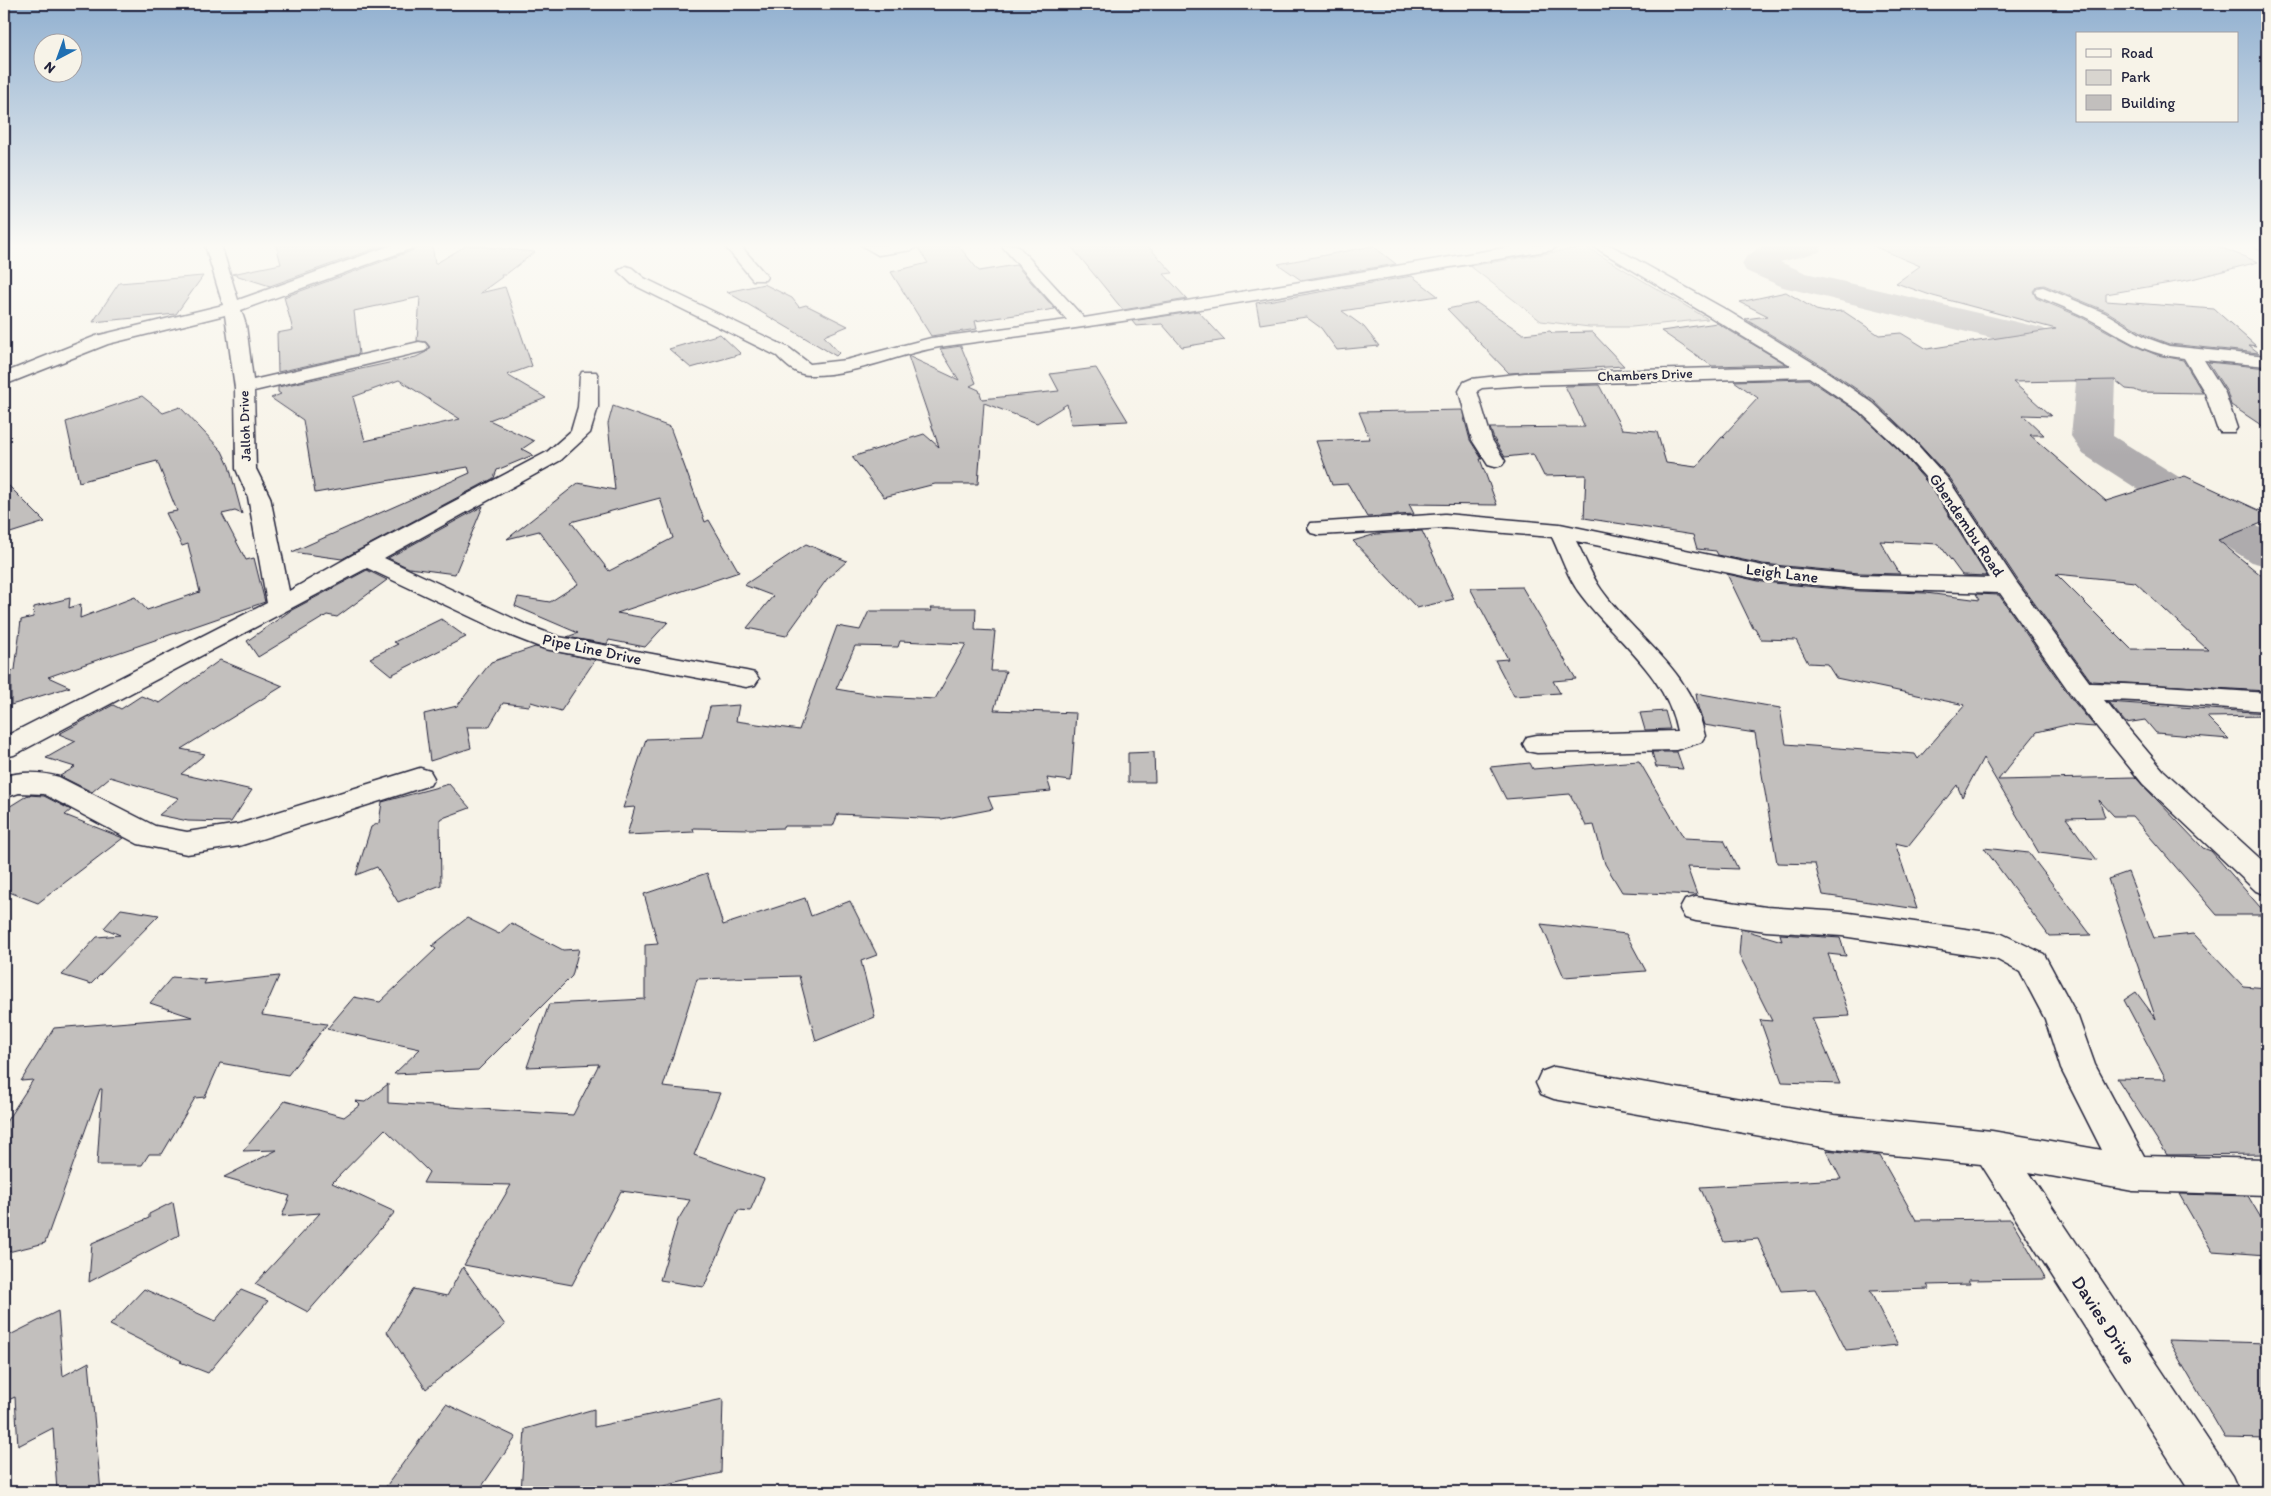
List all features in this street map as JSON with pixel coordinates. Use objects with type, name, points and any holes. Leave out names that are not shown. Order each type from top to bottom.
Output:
[{"type":"street","points":[[4,379],[102,340],[204,315]]},
{"type":"street","name":"Jalloh Drive","points":[[234,315],[237,325],[244,388],[246,469],[260,497],[280,606]]},
{"type":"street","points":[[707,315],[783,352],[799,367],[810,370],[846,365],[931,343],[1080,324],[1135,315]]},
{"type":"street","points":[[1072,315],[1080,324]]},
{"type":"street","name":"Gbendembu Road","points":[[1722,315],[1813,371],[1866,408],[1907,445],[1941,483],[2007,586],[2082,691],[2153,777],[2267,883]]},
{"type":"street","points":[[2094,315],[2142,342],[2167,351],[2267,361]]},
{"type":"street","points":[[244,388],[419,348]]},
{"type":"street","points":[[2190,354],[2215,394],[2227,428]]},
{"type":"street","name":"Chambers Drive","points":[[1495,462],[1482,440],[1468,391],[1471,386],[1478,382],[1813,371]]},
{"type":"street","points":[[4,748],[280,606],[364,558],[554,456],[580,433],[588,407],[589,376]]},
{"type":"street","name":"Leigh Lane","points":[[1319,528],[1445,521],[1560,531],[1763,573],[1859,582],[2007,586]]},
{"type":"street","points":[[1537,744],[1676,741],[1692,736],[1687,714],[1672,684],[1590,591],[1560,531]]},
{"type":"street","name":"Pipe Line Drive","points":[[364,558],[518,630],[554,644],[746,679]]},
{"type":"street","points":[[2082,691],[2166,693],[2201,698],[2267,702]]},
{"type":"street","points":[[4,788],[16,783],[49,784],[148,836],[187,843],[238,835],[420,778]]},
{"type":"street","points":[[1696,909],[1766,918],[1842,924],[1993,945],[2002,947],[2032,962],[2061,1017],[2079,1069],[2133,1173]]},
{"type":"street","points":[[1554,1083],[1834,1132],[1992,1148],[2133,1173],[2267,1177]]},
{"type":"street","name":"Davies Drive","points":[[1992,1148],[2216,1492]]},
{"type":"green space","points":[[1533,315],[1701,315],[1708,319],[1632,327],[1589,327],[1541,321]]},
{"type":"building","points":[[98,315],[168,315],[93,322]]},
{"type":"building","points":[[289,315],[354,315],[359,354],[278,372],[277,333],[293,330]]},
{"type":"building","points":[[419,315],[515,315],[532,366],[507,375],[546,398],[489,420],[534,441],[522,449],[533,455],[497,470],[494,478],[342,559],[292,552],[470,473],[468,467],[315,493],[303,420],[271,398],[281,394],[278,392],[278,387],[416,357],[426,352],[430,347],[426,342],[417,341]],"holes":[[[399,380],[460,419],[365,441],[353,397]]]},
{"type":"building","points":[[766,315],[826,315],[848,326],[824,336],[839,353],[836,356]]},
{"type":"building","points":[[918,315],[1016,315],[975,321],[977,329],[931,336]]},
{"type":"building","points":[[1173,315],[1202,315],[1225,340],[1182,347],[1162,324],[1136,326],[1132,321]]},
{"type":"building","points":[[1258,315],[1347,315],[1364,327],[1379,346],[1337,350],[1321,328],[1306,317],[1260,324]]},
{"type":"building","points":[[1453,315],[1495,315],[1523,334],[1550,331],[1552,333],[1592,332],[1624,366],[1509,373]]},
{"type":"building","points":[[1766,315],[1849,315],[1879,335],[1901,333],[1927,349],[2056,329],[2003,315],[2076,315],[2135,346],[2157,355],[2183,360],[2203,393],[2139,392],[2126,389],[2115,380],[2013,382],[2051,416],[2023,415],[2044,435],[2030,435],[2106,501],[2185,476],[2267,514],[2267,521],[2218,540],[2267,580],[2267,691],[2091,681],[2019,582],[1950,478],[1915,440],[1874,401],[1821,365],[1745,319],[1768,316]],"holes":[[[2056,574],[2135,582],[2208,650],[2131,649]]]},
{"type":"building","points":[[2112,315],[2221,315],[2256,346],[2249,345],[2259,353],[2169,344],[2148,336]]},
{"type":"building","points":[[1717,323],[1786,364],[1712,366],[1661,331]]},
{"type":"building","points":[[720,334],[741,354],[691,368],[669,349]]},
{"type":"building","points":[[961,346],[976,383],[970,386],[979,390],[982,399],[1059,391],[1050,374],[1096,368],[1128,421],[1071,424],[1067,404],[1037,423],[984,403],[978,484],[935,484],[884,497],[852,457],[924,434],[939,447],[908,356],[959,380],[940,349]]},
{"type":"building","points":[[2208,362],[2267,368],[2267,429],[2231,405],[2227,392]]},
{"type":"building","points":[[1808,379],[1858,412],[1899,450],[1931,487],[1987,576],[1962,575],[1939,544],[1880,541],[1900,574],[1859,573],[1763,564],[1718,555],[1716,551],[1697,549],[1693,535],[1584,518],[1586,475],[1544,476],[1533,454],[1505,457],[1494,439],[1490,428],[1585,427],[1565,386],[1599,385],[1622,429],[1657,432],[1666,463],[1696,467],[1722,437],[1725,438],[1723,436],[1758,398],[1734,381]]},
{"type":"building","points":[[142,396],[163,413],[180,407],[222,451],[229,466],[242,514],[235,511],[222,514],[246,560],[254,558],[265,602],[48,677],[70,687],[11,705],[11,671],[15,670],[21,620],[33,617],[34,607],[70,598],[69,608],[81,604],[80,618],[135,597],[147,610],[200,592],[188,544],[182,546],[166,513],[177,511],[157,461],[79,482],[66,422]]},
{"type":"building","points":[[613,406],[670,427],[705,522],[709,520],[739,572],[617,613],[668,622],[645,647],[609,640],[607,644],[567,637],[578,633],[515,606],[518,597],[550,602],[578,584],[539,531],[507,539],[578,483],[615,490],[608,424]],"holes":[[[660,498],[673,538],[609,571],[571,522]]]},
{"type":"building","points":[[1462,410],[1470,440],[1482,459],[1480,459],[1497,505],[1409,504],[1414,514],[1367,517],[1348,484],[1332,485],[1316,441],[1370,439],[1359,412]]},
{"type":"building","points":[[4,481],[45,522],[4,535]]},
{"type":"building","points":[[483,506],[455,574],[409,568],[388,558]]},
{"type":"building","points":[[1422,531],[1454,599],[1417,608],[1353,541],[1376,534]]},
{"type":"building","points":[[806,544],[847,561],[827,579],[786,636],[747,628],[773,596],[744,585]]},
{"type":"building","points":[[367,570],[387,580],[337,617],[327,615],[258,657],[247,641],[290,611]]},
{"type":"building","points":[[1727,574],[1763,582],[1859,591],[1926,593],[1980,600],[1976,594],[1999,595],[2071,698],[2095,727],[2066,725],[2037,732],[1998,780],[2135,777],[2203,848],[2211,851],[2267,915],[2217,915],[2132,816],[2114,816],[2099,800],[2105,817],[2066,818],[2097,860],[2039,853],[1983,758],[1962,797],[1957,785],[1908,846],[1895,843],[1917,909],[1823,895],[1815,864],[1777,863],[1755,733],[1704,725],[1696,693],[1780,708],[1786,744],[1915,754],[1918,759],[1965,705],[1836,678],[1827,664],[1808,663],[1796,640],[1761,639],[1755,628],[1753,628]]},
{"type":"building","points":[[1522,587],[1576,679],[1553,681],[1560,693],[1514,696],[1495,660],[1508,659],[1470,588]]},
{"type":"building","points":[[930,608],[976,608],[975,630],[995,631],[991,671],[1006,671],[994,710],[1076,713],[1071,781],[1047,778],[1051,791],[988,797],[993,809],[942,819],[838,814],[833,826],[784,826],[783,828],[750,829],[693,828],[694,832],[627,835],[635,807],[623,808],[646,739],[702,737],[710,707],[739,705],[736,721],[799,730],[837,626],[860,630],[869,611],[932,611]],"holes":[[[900,641],[966,644],[935,699],[878,696],[836,689],[855,646],[898,647]]]},
{"type":"building","points":[[441,619],[466,637],[391,675],[370,658],[398,644],[394,642]]},
{"type":"building","points":[[535,647],[595,660],[561,711],[531,702],[529,706],[503,703],[489,727],[467,727],[471,748],[430,761],[424,714],[457,706],[491,662]]},
{"type":"building","points":[[220,660],[283,686],[181,749],[205,754],[181,774],[252,790],[231,822],[188,821],[159,815],[179,798],[110,777],[92,792],[60,776],[75,767],[46,758],[76,741],[59,734],[113,705],[121,709],[141,696],[160,703]]},
{"type":"building","points":[[2108,702],[2267,713],[2267,716],[2207,717],[2229,739],[2156,733],[2145,720],[2126,723]]},
{"type":"building","points":[[1665,711],[1670,729],[1645,730],[1640,713]]},
{"type":"building","points":[[1154,752],[1155,782],[1128,782],[1128,753]]},
{"type":"building","points":[[1652,752],[1677,752],[1683,769],[1656,767]]},
{"type":"building","points":[[1639,761],[1684,838],[1724,840],[1738,869],[1687,867],[1697,895],[1622,892],[1605,864],[1594,825],[1586,826],[1570,794],[1506,799],[1490,767],[1530,763],[1533,769]]},
{"type":"building","points":[[449,784],[470,808],[440,819],[441,885],[398,902],[377,867],[356,875],[371,827],[379,823],[382,802]]},
{"type":"building","points":[[28,795],[44,796],[71,810],[65,815],[123,838],[38,903],[4,890],[4,810]]},
{"type":"building","points":[[1984,848],[2029,853],[2091,935],[2049,936]]},
{"type":"building","points":[[2128,872],[2154,938],[2194,934],[2243,986],[2267,988],[2267,1154],[2167,1155],[2117,1078],[2166,1079],[2124,1000],[2136,992],[2156,1019],[2108,879]]},
{"type":"building","points":[[707,873],[723,925],[805,898],[811,916],[850,901],[877,955],[861,961],[875,1017],[816,1041],[799,976],[697,979],[663,1087],[720,1093],[694,1155],[764,1179],[750,1211],[738,1210],[704,1287],[660,1280],[678,1220],[690,1200],[621,1191],[572,1285],[464,1265],[511,1185],[423,1183],[429,1172],[385,1129],[332,1183],[395,1212],[308,1312],[255,1284],[320,1213],[282,1216],[290,1196],[224,1177],[277,1150],[243,1151],[285,1101],[344,1117],[360,1105],[356,1101],[365,1102],[388,1084],[388,1103],[573,1115],[599,1064],[527,1067],[549,1004],[645,999],[645,945],[658,944],[644,894]]},
{"type":"building","points":[[121,909],[159,915],[91,984],[62,975],[97,937],[120,935],[104,928]]},
{"type":"building","points":[[467,918],[499,934],[511,923],[563,950],[579,949],[572,976],[478,1070],[394,1074],[420,1049],[327,1029],[354,997],[380,1002],[436,949],[432,946]]},
{"type":"building","points":[[1541,924],[1626,934],[1646,971],[1564,977]]},
{"type":"building","points":[[1741,929],[1782,941],[1780,934],[1840,938],[1846,956],[1828,954],[1850,1016],[1812,1018],[1840,1084],[1782,1082],[1760,1020],[1772,1021],[1739,955]]},
{"type":"building","points":[[279,976],[262,1015],[327,1024],[288,1075],[220,1063],[205,1097],[195,1098],[162,1154],[149,1154],[142,1165],[97,1165],[102,1089],[100,1089],[45,1243],[4,1253],[4,1125],[33,1080],[21,1081],[54,1028],[192,1017],[150,1003],[172,977],[206,980],[204,984]]},
{"type":"building","points":[[1826,1150],[1880,1156],[1916,1220],[2011,1219],[2046,1279],[1968,1280],[1970,1284],[1927,1285],[1930,1289],[1870,1291],[1898,1345],[1846,1350],[1815,1289],[1781,1291],[1758,1239],[1724,1242],[1700,1187],[1841,1179]]},
{"type":"building","points":[[2179,1194],[2248,1196],[2267,1228],[2267,1255],[2212,1251]]},
{"type":"building","points":[[173,1202],[179,1235],[89,1282],[92,1243],[149,1218],[149,1214]]},
{"type":"building","points":[[463,1267],[505,1325],[426,1389],[387,1332],[413,1289],[447,1296]]},
{"type":"building","points":[[144,1289],[215,1321],[241,1290],[268,1301],[208,1373],[180,1362],[182,1361],[110,1325]]},
{"type":"building","points":[[58,1311],[63,1376],[89,1362],[101,1492],[57,1492],[53,1428],[18,1446],[15,1397],[4,1402],[4,1338]]},
{"type":"building","points":[[2168,1340],[2267,1343],[2267,1439],[2225,1438]]},
{"type":"building","points":[[723,1399],[721,1473],[637,1492],[521,1492],[525,1429],[594,1409],[594,1427]]},
{"type":"building","points":[[446,1404],[516,1437],[478,1492],[382,1492]]},
{"type":"waterway","points":[[1940,315],[2029,336],[2096,379],[2091,436],[2098,445],[2267,552]]}]
